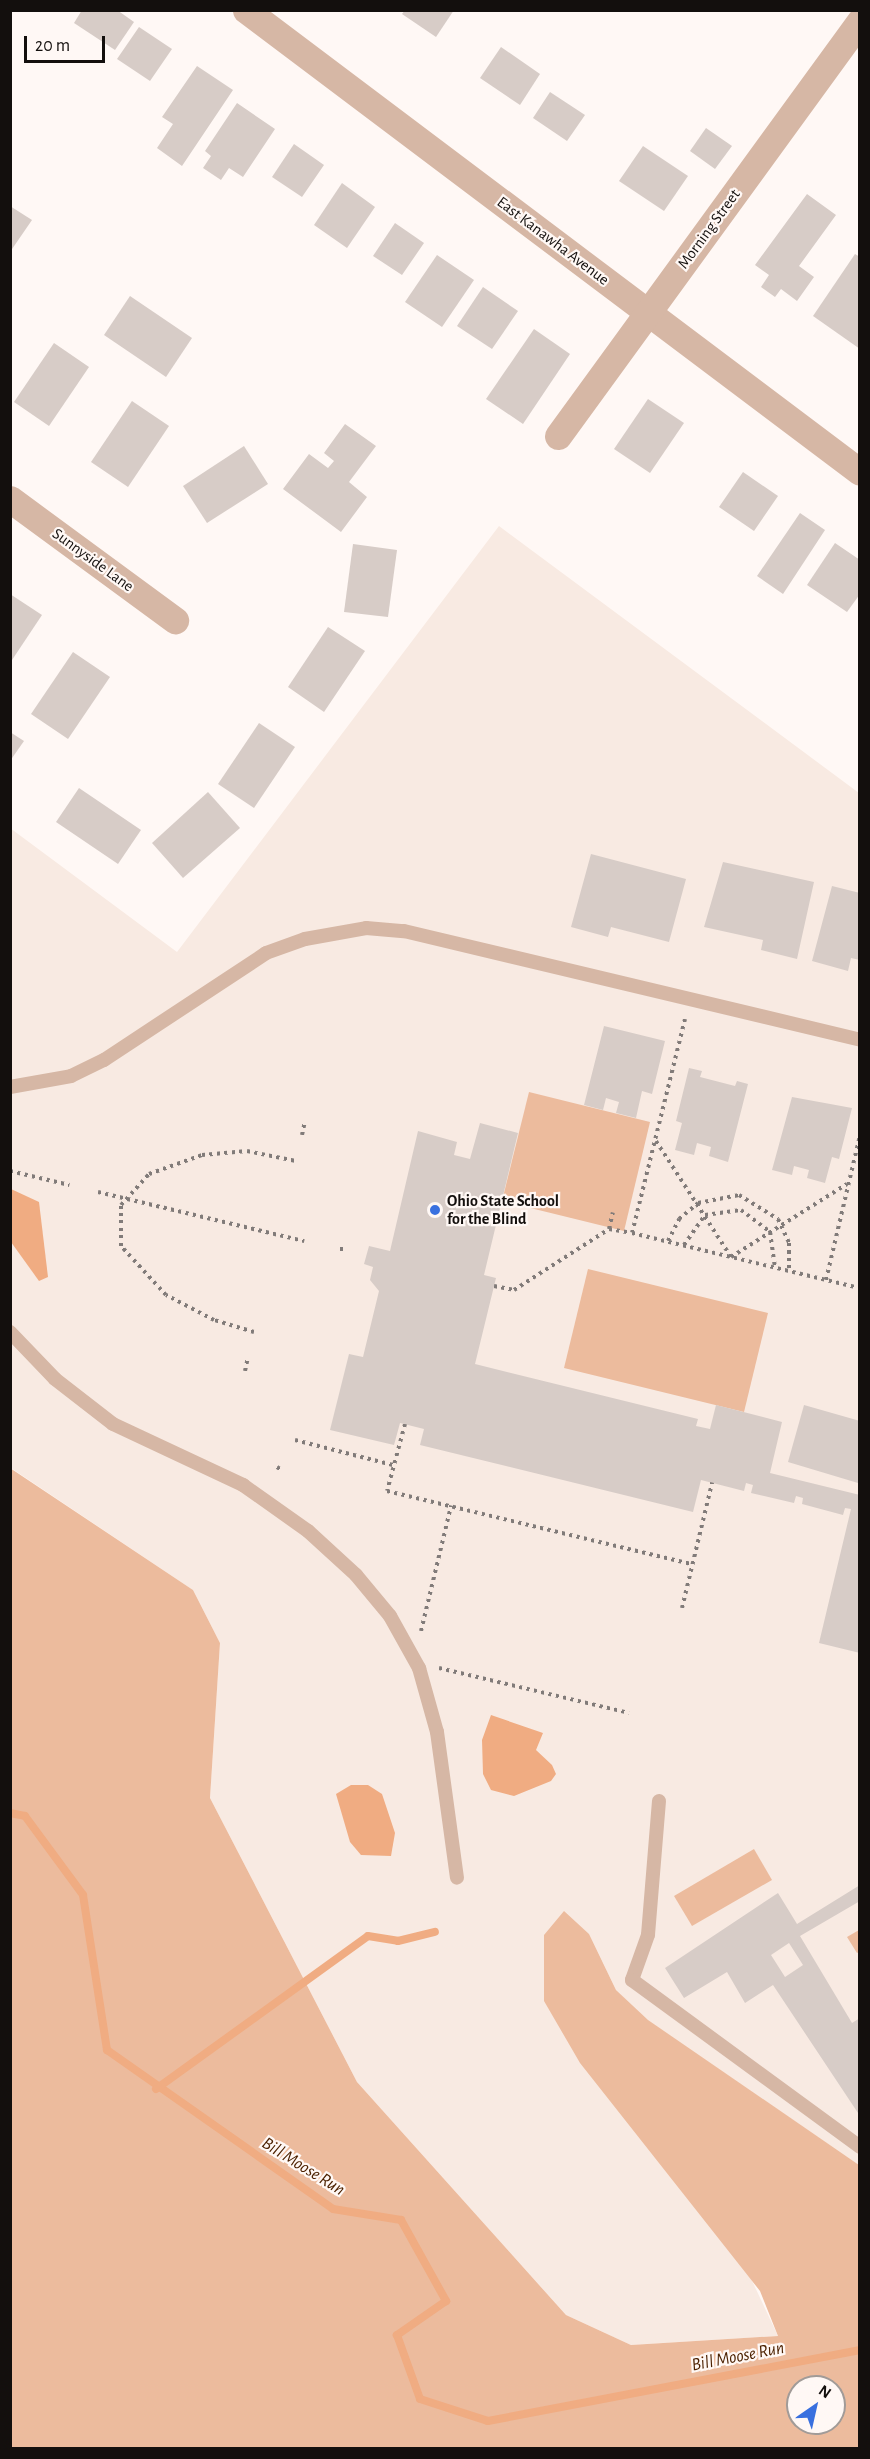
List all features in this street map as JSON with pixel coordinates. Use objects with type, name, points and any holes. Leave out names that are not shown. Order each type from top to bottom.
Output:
[{"type":"street","name":"East Kanawha Avenue","points":[[246,10],[860,471]]},
{"type":"street","name":"Morning Street","points":[[558,436],[860,21]]},
{"type":"street","name":"Sunnyside Lane","points":[[10,499],[175,620]]},
{"type":"lane","points":[[10,1087],[71,1076],[104,1060],[266,953],[305,939],[366,928],[404,931],[860,1040]]},
{"type":"lane","points":[[10,1332],[55,1379],[113,1424],[243,1485],[308,1531],[357,1575],[390,1616],[419,1668],[437,1732],[457,1878]]},
{"type":"lane","points":[[659,1801],[648,1935],[632,1980],[860,2147]]},
{"type":"path","points":[[632,1233],[685,1015]]},
{"type":"path","points":[[302,1135],[305,1121]]},
{"type":"path","points":[[826,1280],[860,1135]]},
{"type":"path","points":[[656,1140],[731,1257]]},
{"type":"path","points":[[254,1332],[188,1309],[145,1275],[118,1238],[126,1200],[149,1174],[202,1155],[246,1151],[296,1161]]},
{"type":"path","points":[[10,1171],[69,1185]]},
{"type":"path","points":[[731,1257],[847,1184]]},
{"type":"path","points":[[98,1192],[304,1241]]},
{"type":"path","points":[[668,1241],[679,1219],[698,1203],[740,1195],[769,1210],[782,1225],[791,1252],[789,1271]]},
{"type":"path","points":[[684,1245],[705,1215],[741,1210],[770,1232],[775,1268]]},
{"type":"path","points":[[609,1230],[613,1212]]},
{"type":"path","points":[[494,1286],[514,1290],[609,1230],[668,1241],[860,1288]]},
{"type":"path","points":[[245,1371],[248,1357]]},
{"type":"path","points":[[405,1424],[387,1491],[692,1564]]},
{"type":"path","points":[[295,1440],[393,1465]]},
{"type":"path","points":[[682,1608],[712,1483]]},
{"type":"path","points":[[419,1638],[451,1506]]},
{"type":"path","points":[[433,1666],[629,1713]]},
{"type":"shaded area","name":"Ohio State School for the Blind","points":[[499,526],[859,793],[859,2165],[648,2021],[616,1990],[589,1934],[778,2336],[631,2345],[566,2315],[357,2082],[210,1798],[220,1643],[193,1590],[11,1468],[10,828],[177,952]]},
{"type":"shaded area","points":[[529,1092],[650,1122],[624,1231],[502,1201]]},
{"type":"shaded area","points":[[11,1189],[39,1202],[48,1277],[39,1281],[11,1242]]},
{"type":"shaded area","points":[[588,1269],[768,1313],[744,1412],[564,1368]]},
{"type":"shaded area","points":[[10,1468],[193,1590],[220,1643],[210,1798],[357,2082],[566,2315],[631,2345],[778,2336],[760,2291],[580,2063],[544,2001],[544,1935],[564,1911],[589,1934],[616,1990],[648,2020],[859,2165],[859,2448],[11,2448]]},
{"type":"shaded area","points":[[491,1715],[543,1733],[536,1750],[552,1765],[556,1774],[551,1781],[514,1796],[491,1790],[483,1774],[482,1740]]},
{"type":"shaded area","points":[[351,1785],[368,1785],[382,1794],[395,1833],[391,1856],[361,1855],[350,1842],[336,1794]]},
{"type":"shaded area","points":[[754,1849],[772,1880],[692,1926],[674,1896]]},
{"type":"shaded area","points":[[859,1930],[859,1952],[857,1953],[847,1937]]},
{"type":"building","points":[[82,10],[117,10],[134,22],[115,50],[74,23]]},
{"type":"building","points":[[405,10],[454,10],[436,37],[402,14]]},
{"type":"building","points":[[139,27],[172,49],[150,81],[117,59]]},
{"type":"building","points":[[501,47],[540,74],[520,105],[480,78]]},
{"type":"building","points":[[197,66],[233,90],[182,166],[157,148],[173,124],[162,117]]},
{"type":"building","points":[[550,92],[585,115],[567,141],[533,118]]},
{"type":"building","points":[[237,103],[275,129],[243,177],[229,168],[221,180],[203,168],[211,156],[205,151]]},
{"type":"building","points":[[706,128],[732,146],[715,169],[690,151]]},
{"type":"building","points":[[294,144],[324,165],[302,197],[272,177]]},
{"type":"building","points":[[643,146],[688,176],[664,211],[619,181]]},
{"type":"building","points":[[342,183],[375,207],[347,248],[314,225]]},
{"type":"building","points":[[807,194],[836,215],[799,266],[814,277],[797,301],[781,289],[775,297],[761,287],[769,275],[755,265]]},
{"type":"building","points":[[10,206],[32,220],[10,252]]},
{"type":"building","points":[[395,223],[424,243],[402,275],[373,256]]},
{"type":"building","points":[[855,254],[860,257],[860,349],[813,316]]},
{"type":"building","points":[[437,255],[474,280],[442,327],[405,302]]},
{"type":"building","points":[[483,287],[518,311],[492,349],[457,326]]},
{"type":"building","points":[[130,296],[192,338],[166,377],[104,335]]},
{"type":"building","points":[[534,329],[570,354],[523,424],[486,399]]},
{"type":"building","points":[[54,343],[89,367],[49,426],[14,402]]},
{"type":"building","points":[[648,399],[684,423],[650,473],[614,449]]},
{"type":"building","points":[[132,401],[169,426],[128,487],[91,462]]},
{"type":"building","points":[[345,424],[376,446],[349,482],[367,497],[341,532],[283,489],[309,454],[328,468],[334,461],[324,453]]},
{"type":"building","points":[[244,446],[268,484],[207,523],[183,486]]},
{"type":"building","points":[[743,472],[778,496],[754,531],[719,507]]},
{"type":"building","points":[[800,513],[825,530],[783,594],[757,576]]},
{"type":"building","points":[[835,543],[860,560],[860,594],[847,612],[807,585]]},
{"type":"building","points":[[353,544],[397,550],[388,617],[344,612]]},
{"type":"building","points":[[10,594],[42,615],[10,663]]},
{"type":"building","points":[[328,627],[365,651],[324,712],[288,687]]},
{"type":"building","points":[[73,652],[110,677],[68,739],[31,714]]},
{"type":"building","points":[[259,723],[295,747],[254,808],[218,784]]},
{"type":"building","points":[[10,732],[24,741],[10,761]]},
{"type":"building","points":[[79,788],[141,830],[118,864],[56,822]]},
{"type":"building","points":[[208,792],[240,828],[183,878],[152,843]]},
{"type":"building","points":[[591,854],[686,879],[669,942],[611,927],[608,937],[571,927]]},
{"type":"building","points":[[723,862],[814,882],[797,959],[761,950],[763,940],[704,927]]},
{"type":"building","points":[[832,886],[860,893],[860,960],[851,958],[848,971],[812,961]]},
{"type":"building","points":[[604,1026],[665,1041],[652,1094],[642,1091],[636,1118],[616,1113],[619,1102],[606,1098],[603,1110],[584,1105]]},
{"type":"building","points":[[689,1068],[702,1071],[700,1077],[735,1086],[737,1081],[748,1084],[728,1162],[709,1156],[711,1147],[697,1143],[694,1155],[675,1150],[682,1123],[676,1121]]},
{"type":"building","points":[[792,1097],[852,1108],[839,1159],[832,1157],[825,1183],[807,1178],[809,1170],[794,1166],[792,1175],[772,1170]]},
{"type":"building","name":"Ohio State School for the Blind","points":[[480,1123],[518,1133],[484,1275],[496,1278],[475,1364],[698,1419],[696,1426],[710,1429],[716,1405],[782,1422],[770,1473],[860,1495],[860,1653],[819,1643],[851,1509],[845,1508],[843,1515],[802,1504],[803,1498],[796,1496],[794,1503],[751,1493],[753,1485],[746,1483],[744,1491],[701,1480],[693,1512],[420,1445],[424,1429],[400,1423],[394,1445],[330,1430],[349,1354],[363,1357],[379,1291],[370,1280],[373,1267],[364,1264],[369,1246],[390,1251],[418,1131],[457,1142],[454,1155],[470,1159]]},
{"type":"building","points":[[804,1405],[860,1421],[858,1483],[788,1462]]},
{"type":"building","points":[[860,1885],[860,1901],[800,1936],[852,2023],[860,2018],[860,2116],[773,1985],[745,2003],[727,1972],[684,1998],[665,1968],[778,1893],[797,1924]],"holes":[[[789,1943],[803,1965],[785,1977],[771,1955]]]},
{"type":"waterway","name":"Bill Moose Run","points":[[10,1813],[25,1816],[83,1895],[107,2050],[333,2209],[401,2220],[446,2301],[397,2335],[420,2399],[488,2421],[860,2350]]},
{"type":"waterway","points":[[156,2089],[368,1936],[398,1941],[435,1932]]},
{"type":"place","name":"Ohio State School for the Blind","points":[[435,1210]]}]
